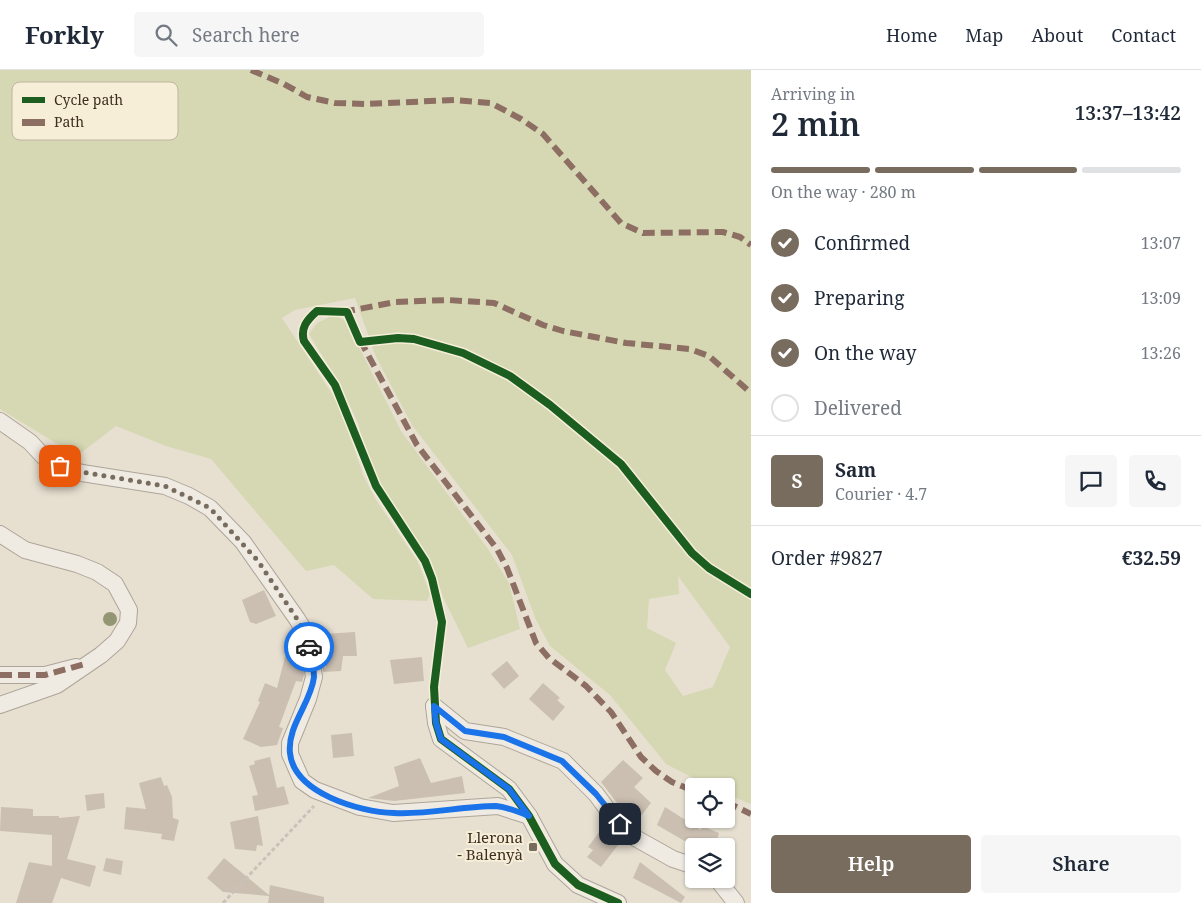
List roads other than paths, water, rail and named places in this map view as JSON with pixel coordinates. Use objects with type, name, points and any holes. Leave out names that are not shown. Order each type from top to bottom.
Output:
[{"type":"street","points":[[0,420],[30,442],[43,456],[60,466],[82,472],[165,486],[189,496],[210,508],[242,542],[308,637],[314,677],[308,699],[290,742],[290,754],[302,781],[315,790],[360,807],[393,813],[498,806],[529,816]]},
{"type":"street","points":[[0,534],[25,550],[98,572],[115,584],[130,610],[128,624],[117,641],[102,655],[85,664],[56,685],[0,705]]},
{"type":"street","points":[[0,675],[45,675],[85,664]]},
{"type":"street","points":[[618,903],[578,885],[555,864],[529,816],[509,789],[441,739],[436,723],[434,706],[465,731],[504,737],[562,761],[596,794],[630,835],[673,859],[685,863]]},
{"type":"street","points":[[724,888],[736,903]]},
{"type":"place","name":"Llerona - Balenyà","points":[[533,847]]}]
